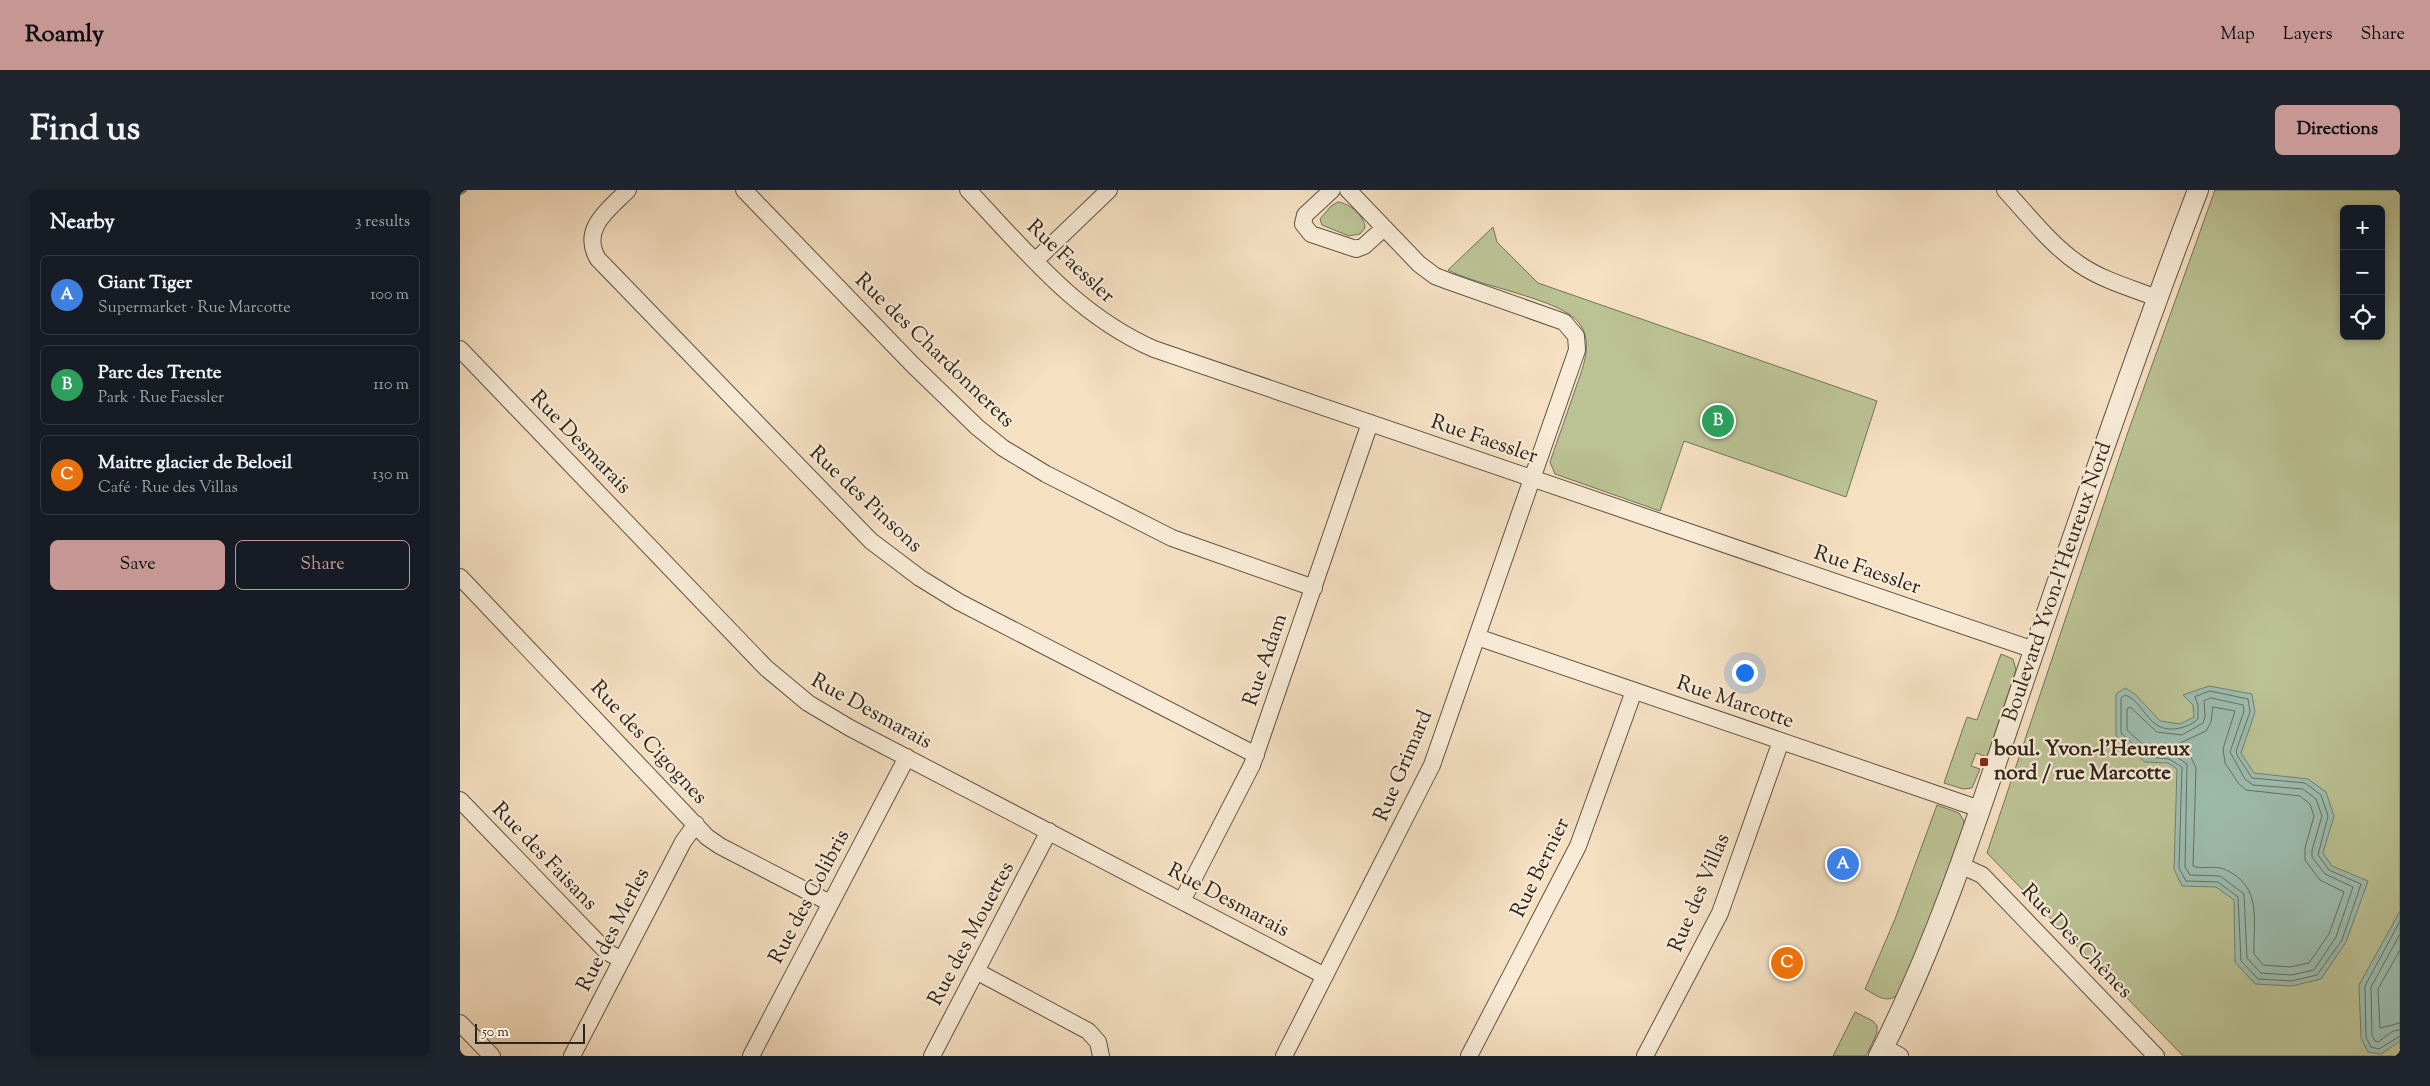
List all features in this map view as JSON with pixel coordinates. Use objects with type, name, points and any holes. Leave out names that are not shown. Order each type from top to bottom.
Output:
[{"type":"street","name":"Rue des Pinsons","points":[[628,190],[595,224],[592,239],[598,259],[871,541],[907,570],[953,598],[1256,755]]},
{"type":"street","name":"Rue des Chardonnerets","points":[[744,190],[912,364],[977,427],[1010,452],[1046,474],[1172,538],[1314,588]]},
{"type":"street","name":"Rue Faessler","points":[[968,190],[1035,261],[1083,307],[1109,326],[1138,342],[1370,424],[2034,650]]},
{"type":"street","points":[[1035,261],[1110,190]]},
{"type":"street","points":[[1332,190],[1305,215],[1303,224],[1308,232],[1356,249],[1364,246],[1384,228]]},
{"type":"street","name":"Rue Grimard","points":[[1284,1056],[1427,776],[1578,345],[1574,332],[1568,325],[1555,318],[1435,276],[1419,264],[1348,190]]},
{"type":"street","points":[[2005,190],[2057,245],[2079,264],[2103,277],[2157,298]]},
{"type":"street","name":"Boulevard Yvon-l'Heureux Nord","points":[[1888,1053],[1922,960],[1960,865],[2157,298],[2198,190]]},
{"type":"street","name":"Rue Desmarais","points":[[460,349],[773,675],[819,711],[1325,976]]},
{"type":"street","name":"Rue Adam","points":[[1182,901],[1256,755],[1370,424]]},
{"type":"street","name":"Rue des Cigognes","points":[[460,577],[707,837],[720,846],[830,903]]},
{"type":"street","name":"Rue Marcotte","points":[[1476,637],[1980,809]]},
{"type":"street","name":"Rue Bernier","points":[[1469,1056],[1578,846],[1634,691]]},
{"type":"street","name":"Rue des Villas","points":[[1645,1056],[1723,906],[1781,741]]},
{"type":"street","name":"Rue des Colibris","points":[[751,1056],[906,757]]},
{"type":"street","name":"Rue des Faisans","points":[[460,800],[607,952],[622,960]]},
{"type":"street","name":"Rue des Merles","points":[[572,1056],[683,842],[696,824]]},
{"type":"street","name":"Rue des Mouettes","points":[[932,1056],[1049,831]]},
{"type":"street","name":"Rue Des Chênes","points":[[1960,865],[1982,875],[2156,1056]]},
{"type":"street","points":[[976,971],[1088,1031],[1098,1042],[1102,1056]]},
{"type":"street","points":[[460,1023],[492,1056]]},
{"type":"green space","points":[[2215,190],[2400,190],[2400,1056],[2183,1056],[1987,853],[2128,432]]},
{"type":"green space","points":[[1338,202],[1351,208],[1362,219],[1365,228],[1360,234],[1349,236],[1322,225],[1320,219],[1331,206]]},
{"type":"green space","points":[[1493,227],[1497,242],[1538,283],[1877,401],[1846,497],[1684,441],[1660,511],[1555,474],[1550,462],[1584,364],[1586,352],[1585,334],[1579,323],[1570,314],[1538,300],[1478,282],[1448,270]]},
{"type":"green space","points":[[2001,654],[2013,659],[2016,670],[1987,757],[1976,753],[1971,766],[1980,769],[1972,788],[1963,789],[1944,783],[1967,717],[1977,720]]},
{"type":"green space","points":[[1937,805],[1959,813],[1964,821],[1963,828],[1935,906],[1898,994],[1890,999],[1881,998],[1865,989],[1895,919]]},
{"type":"green space","points":[[1855,1012],[1873,1021],[1877,1026],[1877,1033],[1866,1056],[1833,1056]]},
{"type":"water","points":[[2209,686],[2252,694],[2255,712],[2241,753],[2254,773],[2308,779],[2326,792],[2334,816],[2323,853],[2332,866],[2368,881],[2346,942],[2321,979],[2292,986],[2255,984],[2235,962],[2234,900],[2216,887],[2182,886],[2174,869],[2177,769],[2168,763],[2145,762],[2116,736],[2116,694],[2125,688],[2135,694],[2160,721],[2180,724],[2194,717],[2193,705],[2183,695]]},
{"type":"water","points":[[2400,911],[2400,1041],[2381,1054],[2368,1052],[2361,1038],[2359,985]]},
{"type":"waterway","points":[[460,193],[465,190]]},
{"type":"place","name":"Parc des Trente","points":[[1718,421]]},
{"type":"place","name":"boul. Yvon-l'Heureux nord / rue Marcotte","points":[[1984,762]]},
{"type":"place","name":"Giant Tiger","points":[[1843,864]]},
{"type":"place","name":"Maitre glacier de Beloeil","points":[[1787,963]]}]
